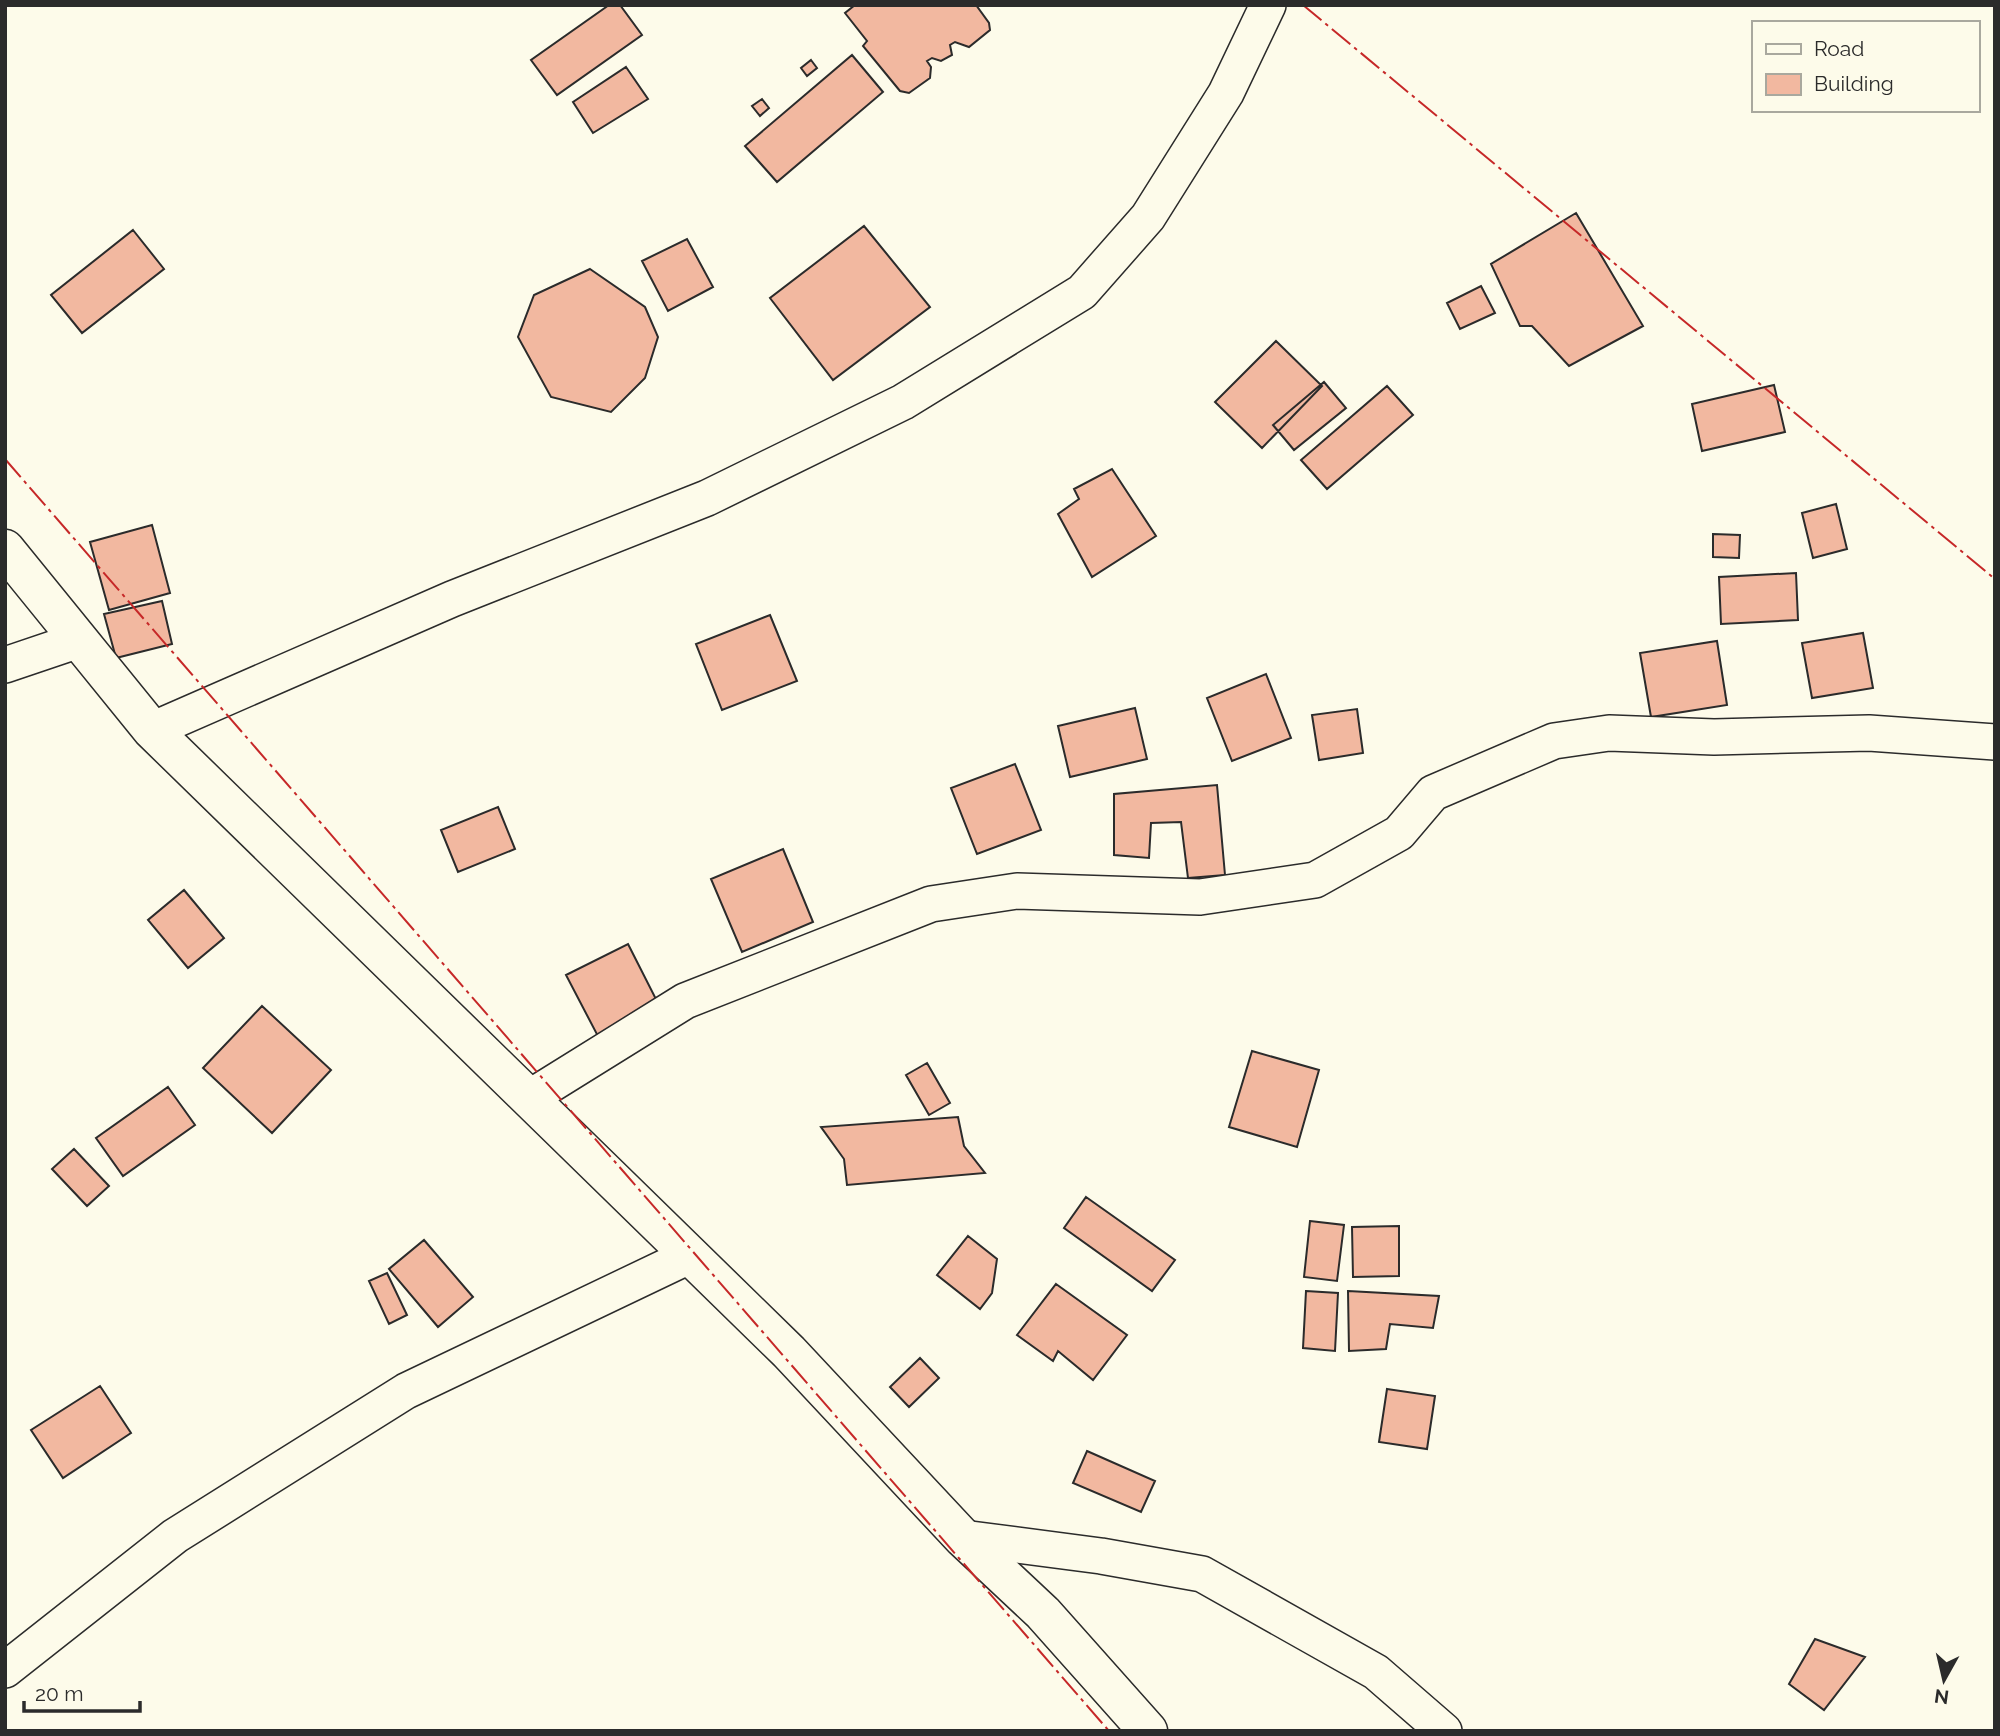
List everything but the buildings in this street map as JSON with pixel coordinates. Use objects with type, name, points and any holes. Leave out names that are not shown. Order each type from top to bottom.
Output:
[{"type":"street","points":[[152,730],[452,599],[707,498],[903,402],[1082,292],[1148,216],[1226,93],[1268,5]]},
{"type":"street","points":[[5,549],[152,730],[789,1352],[963,1538],[1042,1613],[1148,1731]]},
{"type":"street","points":[[5,665],[79,640]]},
{"type":"street","points":[[529,1098],[685,1001],[931,904],[1017,891],[1200,897],[1315,880],[1399,833],[1433,793],[1553,741],[1609,733],[1714,737],[1869,733],[1995,742]]},
{"type":"street","points":[[5,1670],[175,1536],[406,1391],[691,1255]]},
{"type":"street","points":[[963,1538],[1101,1556],[1202,1574],[1376,1672],[1444,1731]]},
{"type":"power","points":[[1303,5],[1995,579]]},
{"type":"power","points":[[5,459],[1109,1731]]}]
